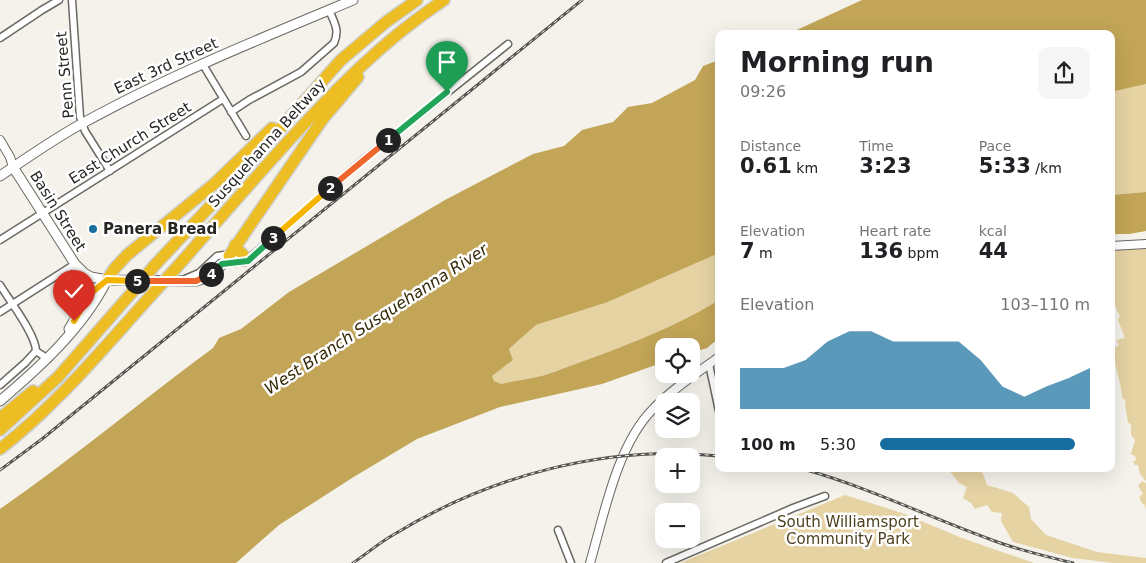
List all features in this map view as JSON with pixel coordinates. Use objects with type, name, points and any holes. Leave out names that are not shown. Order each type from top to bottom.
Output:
[{"type":"highway","name":"Susquehanna Beltway","points":[[0,430],[58,377],[154,266],[238,177],[342,60],[372,33],[417,0]]},
{"type":"highway","name":"Susquehanna Beltway","points":[[0,449],[45,410],[77,378],[309,118],[349,76],[398,33],[445,0]]},
{"type":"highway","points":[[225,260],[322,120],[348,87],[386,50],[445,0]]},
{"type":"highway","points":[[107,280],[115,268],[127,256],[235,164],[321,77],[342,60]]},
{"type":"highway","points":[[235,244],[236,249],[249,257]]},
{"type":"highway","points":[[0,418],[46,380],[103,325]]},
{"type":"highway","points":[[0,458],[75,386],[107,344]]},
{"type":"main road","name":"East 3rd Street","points":[[0,176],[82,124],[202,63],[353,0]]},
{"type":"main road","name":"Basin Street","points":[[13,167],[75,264],[84,273],[92,277],[107,280],[200,280],[210,275],[225,260]]},
{"type":"main road","points":[[74,321],[80,305],[81,295],[79,276],[75,264]]},
{"type":"main road","points":[[66,337],[90,294],[107,280]]},
{"type":"main road","points":[[0,401],[48,359],[98,298],[107,280]]},
{"type":"street","points":[[0,38],[60,0]]},
{"type":"street","name":"Penn Street","points":[[72,0],[79,109],[82,124],[110,170]]},
{"type":"street","points":[[231,112],[248,100],[301,72],[335,41],[337,27],[328,10]]},
{"type":"street","points":[[225,260],[249,257],[363,160],[508,44]]},
{"type":"street","points":[[202,63],[246,136]]},
{"type":"street","name":"East Church Street","points":[[0,240],[222,99]]},
{"type":"street","name":"Basin Street","points":[[0,140],[10,157],[13,167]]},
{"type":"street","name":"Basin Street","points":[[0,150],[13,167]]},
{"type":"street","points":[[1115,246],[1146,244]]},
{"type":"street","points":[[225,260],[245,262],[251,260],[249,257]]},
{"type":"street","points":[[0,312],[75,264]]},
{"type":"street","points":[[0,286],[34,339],[36,351],[48,359]]},
{"type":"street","points":[[0,385],[36,351]]},
{"type":"street","points":[[590,563],[620,461],[636,430],[660,403],[715,360]]},
{"type":"street","points":[[709,364],[715,392]]},
{"type":"street","points":[[666,563],[824,496]]},
{"type":"street","points":[[558,530],[571,563]]},
{"type":"green space","points":[[1146,84],[1146,192],[1115,195],[1115,91]]},
{"type":"green space","points":[[1146,246],[1146,481],[1140,474],[1138,465],[1135,465],[1133,462],[1136,460],[1135,456],[1131,454],[1135,440],[1131,435],[1131,425],[1128,422],[1125,405],[1126,401],[1122,398],[1115,364],[1115,347],[1119,345],[1116,340],[1125,338],[1118,320],[1120,315],[1115,303],[1115,248]]},
{"type":"green space","points":[[715,255],[715,302],[679,322],[638,340],[554,372],[501,384],[494,381],[492,376],[513,360],[509,349],[536,325],[608,302]]},
{"type":"green space","points":[[950,472],[982,472],[987,485],[1013,493],[1029,507],[1031,519],[1046,535],[1097,552],[1146,558],[1146,563],[1113,563],[1073,558],[1013,542],[1001,521],[1002,513],[992,512],[987,505],[975,509],[971,503],[963,498],[967,487],[959,483]]},
{"type":"green space","points":[[1142,481],[1146,483],[1146,510],[1145,505],[1140,500],[1140,496],[1143,494],[1138,486]]},
{"type":"green space","name":"South Williamsport Community Park","points":[[845,495],[902,513],[962,538],[1034,563],[680,563]]},
{"type":"water","points":[[862,0],[1146,0],[1146,84],[1115,91],[1115,30],[797,30]]},
{"type":"water","name":"West Branch Susquehanna River","points":[[715,62],[715,255],[608,302],[536,325],[509,349],[513,360],[492,376],[494,381],[501,384],[548,374],[659,331],[715,302],[715,341],[707,348],[700,350],[700,338],[655,338],[655,365],[602,384],[500,407],[417,439],[279,525],[236,563],[0,563],[0,509],[213,348],[219,338],[241,329],[289,292],[445,200],[533,154],[564,146],[582,130],[613,122],[628,107],[652,103],[695,80],[703,66]]},
{"type":"water","points":[[1146,192],[1146,231],[1115,234],[1115,195]]},
{"type":"railway","points":[[0,470],[42,439],[582,0]]},
{"type":"railway","points":[[353,563],[388,538],[430,514],[469,496],[509,481],[550,469],[592,460],[634,455],[715,456]]},
{"type":"railway","points":[[813,472],[851,484],[1002,544],[1073,563]]},
{"type":"place","name":"Panera Bread","points":[[93,229]]},
{"type":"route","points":[[74,321],[90,294],[107,280],[196,281],[210,275],[222,264],[251,260],[252,256],[329,188],[447,92]]}]
